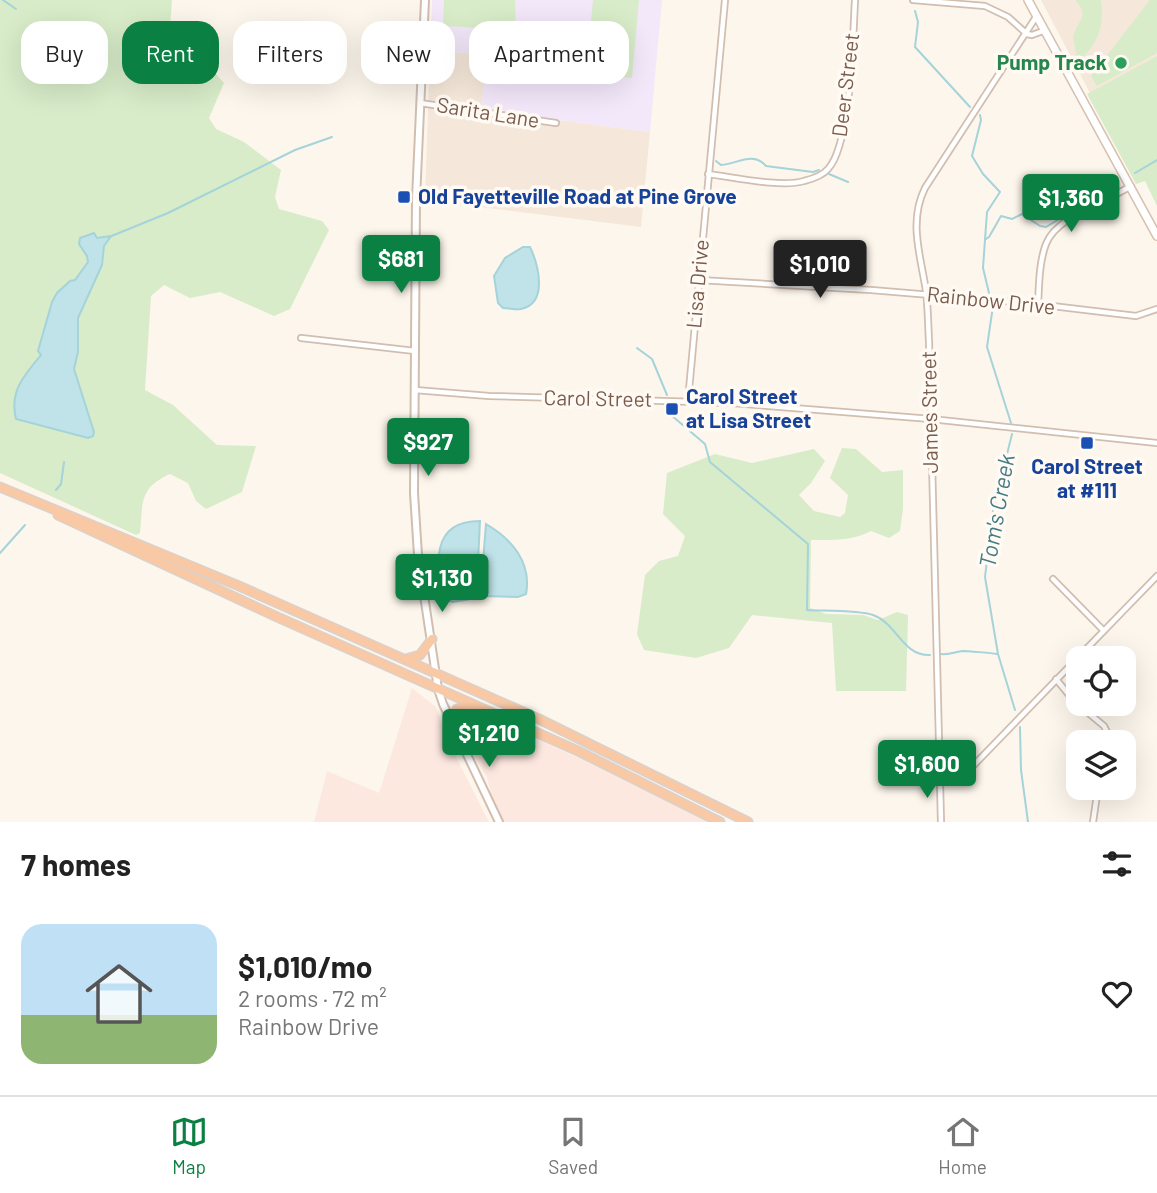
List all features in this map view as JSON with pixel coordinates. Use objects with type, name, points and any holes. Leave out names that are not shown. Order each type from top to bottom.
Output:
[{"type":"highway","points":[[0,487],[222,578],[437,674],[573,735],[748,822]]},
{"type":"highway","points":[[37,503],[65,519],[578,751],[720,822]]},
{"type":"highway","points":[[404,660],[420,655],[432,639]]},
{"type":"highway","points":[[452,721],[457,709],[474,705]]},
{"type":"main road","points":[[1028,0],[1157,236]]},
{"type":"street","points":[[425,0],[419,103],[415,351],[416,537],[438,689],[499,822]]},
{"type":"street","name":"Lisa Drive","points":[[688,401],[725,0]]},
{"type":"street","name":"Deer Street","points":[[708,174],[786,183],[804,181],[828,169],[838,149],[845,118],[855,0]]},
{"type":"street","points":[[914,0],[985,6],[1008,17],[1027,34],[1043,31]]},
{"type":"street","name":"James Street","points":[[941,822],[926,294],[917,239],[920,197],[1036,17]]},
{"type":"street","name":"Sarita Lane","points":[[419,103],[556,123]]},
{"type":"street","points":[[1038,305],[1044,252],[1050,236],[1062,224],[1131,186]]},
{"type":"street","name":"Rainbow Drive","points":[[699,280],[926,294],[1136,316],[1157,309]]},
{"type":"street","points":[[301,338],[415,351]]},
{"type":"street","name":"Carol Street","points":[[415,390],[489,396],[688,401],[931,419],[1157,443]]},
{"type":"street","points":[[939,776],[958,775],[972,767],[1157,576]]},
{"type":"street","points":[[1053,579],[1104,631]]},
{"type":"street","points":[[1150,583],[1157,590]]},
{"type":"street","points":[[1056,679],[1079,706],[1106,730]]},
{"type":"street","points":[[1093,822],[1096,800]]},
{"type":"shaded area","points":[[432,0],[662,0],[650,132],[481,110],[484,84],[629,84],[629,21],[469,21],[469,54],[455,52],[455,21],[431,21]]},
{"type":"shaded area","points":[[1041,0],[1157,0],[1157,56],[1090,93]]},
{"type":"shaded area","points":[[455,52],[469,54],[469,84],[484,84],[481,110],[650,132],[641,227],[425,200],[429,84],[455,84]]},
{"type":"shaded area","points":[[412,688],[436,707],[448,741],[489,822],[314,822],[327,771],[379,793]]},
{"type":"shaded area","points":[[473,709],[710,822],[503,822],[492,798],[487,777],[458,722],[460,711]]},
{"type":"green space","points":[[0,0],[172,0],[171,21],[122,21],[122,84],[219,84],[219,77],[224,83],[209,118],[216,129],[244,142],[281,170],[275,197],[279,209],[322,221],[329,230],[290,309],[274,316],[220,292],[190,298],[164,285],[151,296],[145,390],[173,405],[217,445],[256,446],[242,492],[206,509],[196,501],[188,483],[170,474],[153,485],[144,497],[140,533],[136,535],[0,473]]},
{"type":"green space","points":[[444,0],[515,0],[516,21],[469,21],[469,27],[455,27],[455,21],[443,21]]},
{"type":"green space","points":[[593,0],[639,0],[632,78],[629,78],[629,21],[591,21]]},
{"type":"green space","points":[[1075,0],[1101,0],[1102,10],[1098,35],[1078,63],[1073,37],[1082,18],[1082,11]]},
{"type":"green space","points":[[1150,0],[1157,0],[1157,53],[1097,86],[1091,76]]},
{"type":"green space","points":[[1157,56],[1157,206],[1145,181],[1136,184],[1087,94]]},
{"type":"green space","points":[[842,448],[856,449],[882,472],[903,470],[900,531],[889,538],[871,531],[849,538],[811,540],[810,608],[826,614],[863,615],[878,620],[897,612],[908,615],[906,691],[836,691],[832,623],[752,615],[729,648],[696,658],[644,650],[637,634],[645,575],[659,561],[678,556],[685,536],[663,514],[667,473],[715,454],[752,463],[814,449],[825,461],[811,483],[799,495],[814,511],[840,517],[845,513],[848,495],[830,478]]},
{"type":"water","points":[[94,233],[97,238],[111,236],[104,246],[102,265],[78,318],[78,352],[74,369],[94,432],[93,436],[88,438],[16,419],[14,409],[20,384],[41,355],[38,351],[52,302],[57,293],[70,281],[75,280],[88,262],[79,244],[80,238]]},
{"type":"water","points":[[523,247],[530,247],[533,254],[538,273],[538,291],[530,305],[519,309],[503,308],[498,303],[494,276],[505,258]]},
{"type":"water","points":[[480,521],[478,562],[483,562],[486,524],[504,537],[518,553],[526,572],[526,594],[518,597],[483,596],[482,566],[479,565],[476,598],[453,602],[446,600],[439,560],[444,537],[464,523]]},
{"type":"waterway","points":[[3,0],[16,9]]},
{"type":"waterway","name":"Tom's Creek","points":[[915,11],[918,22],[915,47],[970,107]]},
{"type":"waterway","name":"Tom's Creek","points":[[980,115],[972,156],[983,174],[1000,192],[987,212],[983,268],[989,293]]},
{"type":"waterway","points":[[109,237],[168,213],[295,150],[332,137]]},
{"type":"waterway","points":[[716,161],[721,165],[756,159],[766,166],[813,172],[819,170]]},
{"type":"waterway","points":[[1135,173],[1157,160]]},
{"type":"waterway","points":[[829,174],[848,182]]},
{"type":"waterway","points":[[1092,199],[1115,182]]},
{"type":"waterway","points":[[986,239],[1001,216],[1012,219],[1022,214],[1046,227],[1086,203]]},
{"type":"waterway","name":"Tom's Creek","points":[[993,306],[987,347],[1011,423]]},
{"type":"waterway","points":[[637,348],[652,359],[667,395]]},
{"type":"waterway","points":[[668,405],[671,415],[705,444],[710,462],[808,544],[807,610],[850,611],[873,615],[888,625],[913,650],[930,655]]},
{"type":"waterway","name":"Tom's Creek","points":[[1012,434],[993,511],[985,577],[998,654],[1015,710]]},
{"type":"waterway","points":[[56,490],[61,484],[64,462]]},
{"type":"waterway","points":[[0,553],[25,525]]},
{"type":"waterway","points":[[941,654],[963,651],[997,654]]},
{"type":"waterway","name":"Tom's Creek","points":[[1020,727],[1021,770],[1028,822]]},
{"type":"place","name":"Pump Track","points":[[1121,63]]},
{"type":"place","name":"Old Fayetteville Road at Pine Grove","points":[[404,197]]},
{"type":"place","name":"Carol Street at Lisa Street","points":[[672,409]]},
{"type":"place","name":"Carol Street at #111","points":[[1087,443]]}]
